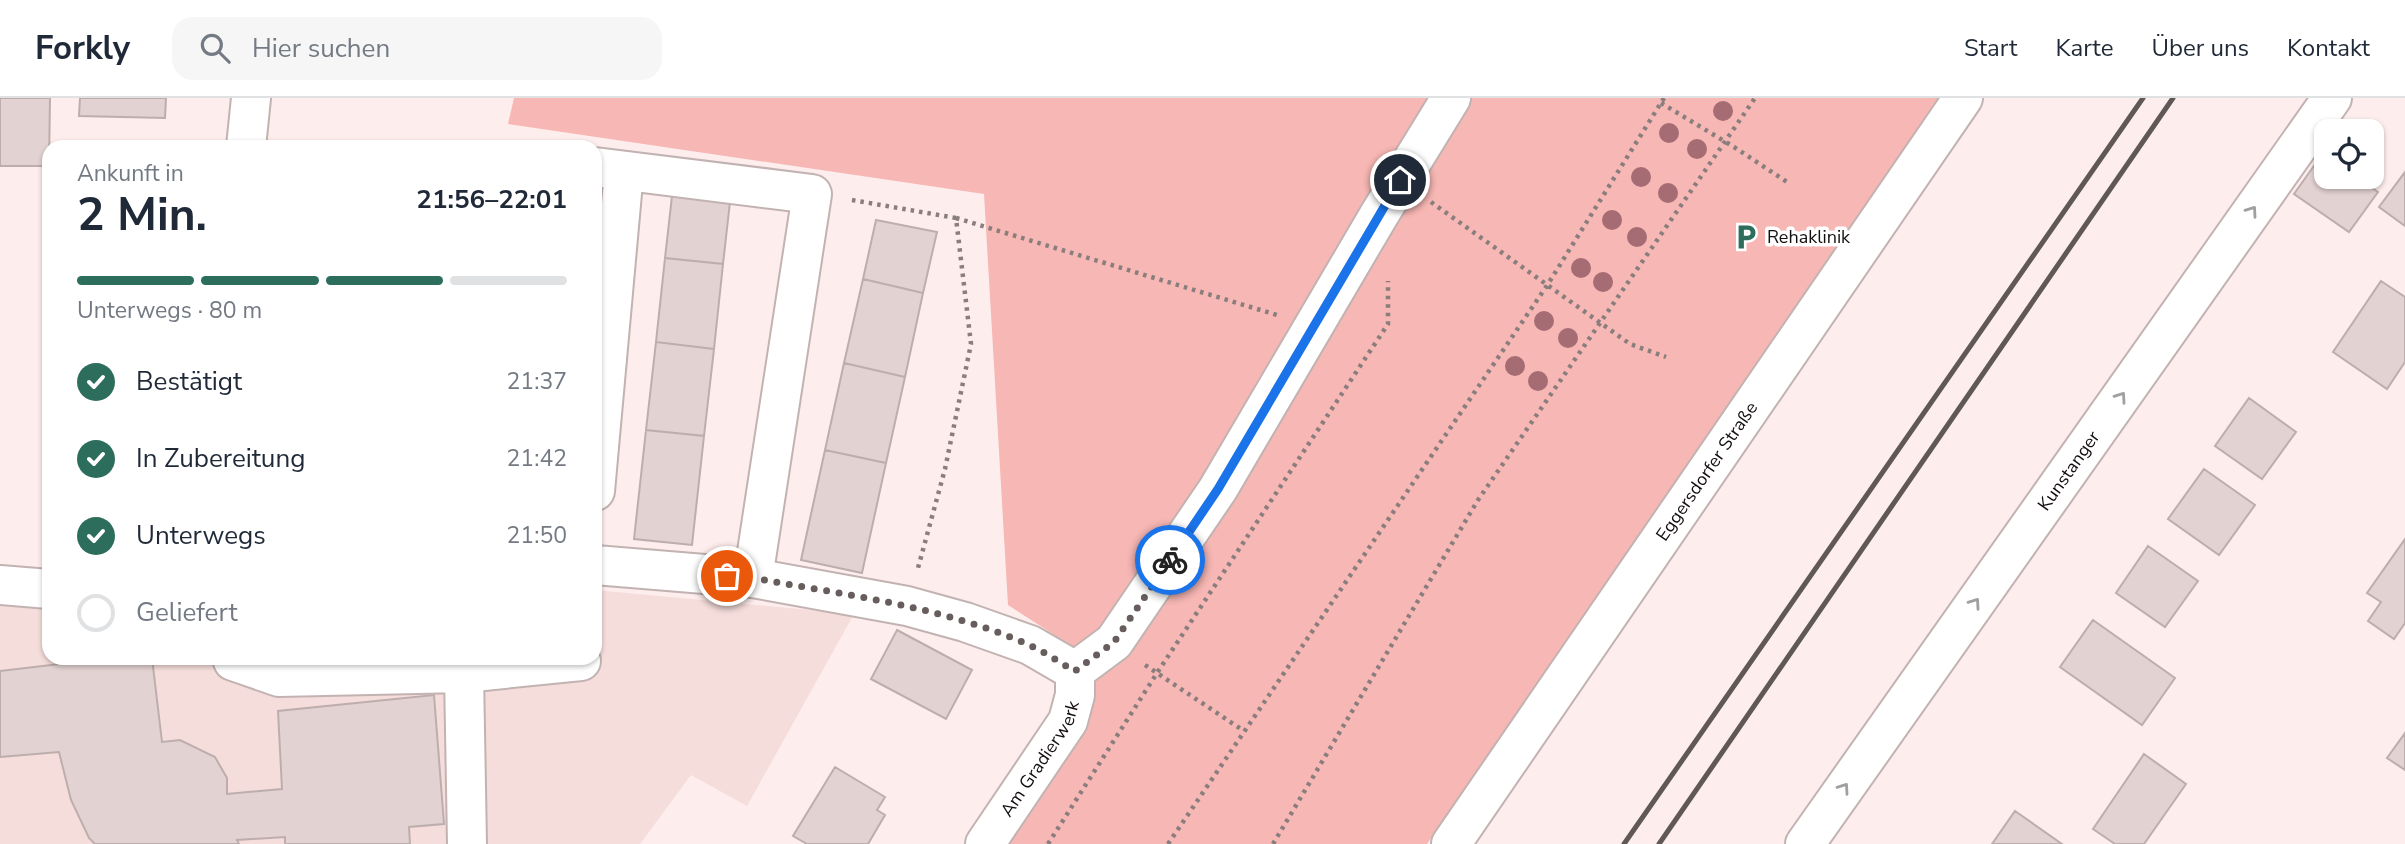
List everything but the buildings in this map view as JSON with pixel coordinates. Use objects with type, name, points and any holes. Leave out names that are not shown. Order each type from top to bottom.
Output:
[{"type":"street","points":[[247,140],[251,98]]},
{"type":"street","points":[[602,566],[753,578],[907,606],[965,622],[1030,645],[1075,671],[1114,642],[1218,489],[1451,98]]},
{"type":"street","name":"Eggersdorfer Straße","points":[[1451,844],[1963,98]]},
{"type":"street","name":"Kunstanger","points":[[1805,844],[2332,98]]},
{"type":"street","points":[[602,330],[609,169],[812,194],[753,578]]},
{"type":"street","points":[[0,586],[42,589]]},
{"type":"street","points":[[244,665],[279,677],[464,673],[543,665]]},
{"type":"street","name":"Am Gradierwerk","points":[[985,844],[1068,721],[1075,695],[1075,671]]},
{"type":"street","points":[[464,673],[467,844]]},
{"type":"path","points":[[1273,844],[1478,500],[1755,98]]},
{"type":"path","points":[[1168,844],[1548,284],[1663,101],[1787,182]]},
{"type":"path","points":[[1400,180],[1630,344],[1665,357]]},
{"type":"path","points":[[812,194],[956,218],[1313,326]]},
{"type":"path","points":[[907,606],[946,469],[971,344],[956,218]]},
{"type":"path","points":[[1048,844],[1157,673],[1388,324],[1388,273]]},
{"type":"path","points":[[1157,673],[1244,731]]},
{"type":"shaded area","points":[[514,98],[1941,98],[1427,844],[1001,844],[1098,663],[1008,605],[984,194],[508,124]]},
{"type":"shaded area","points":[[602,591],[854,614],[747,806],[691,775],[640,844],[0,844],[0,601],[42,604],[42,665],[602,665]]},
{"type":"railway","points":[[1624,844],[2143,98]]},
{"type":"railway","points":[[1659,844],[2173,98]]},
{"type":"way so far","points":[[727,576],[753,578],[907,606],[965,622],[1030,645],[1075,671],[1114,642],[1170,560]]},
{"type":"place","name":"Rehaklinik","points":[[1746,237]]},
{"type":"route","points":[[1170,560],[1218,489],[1400,180]]}]
